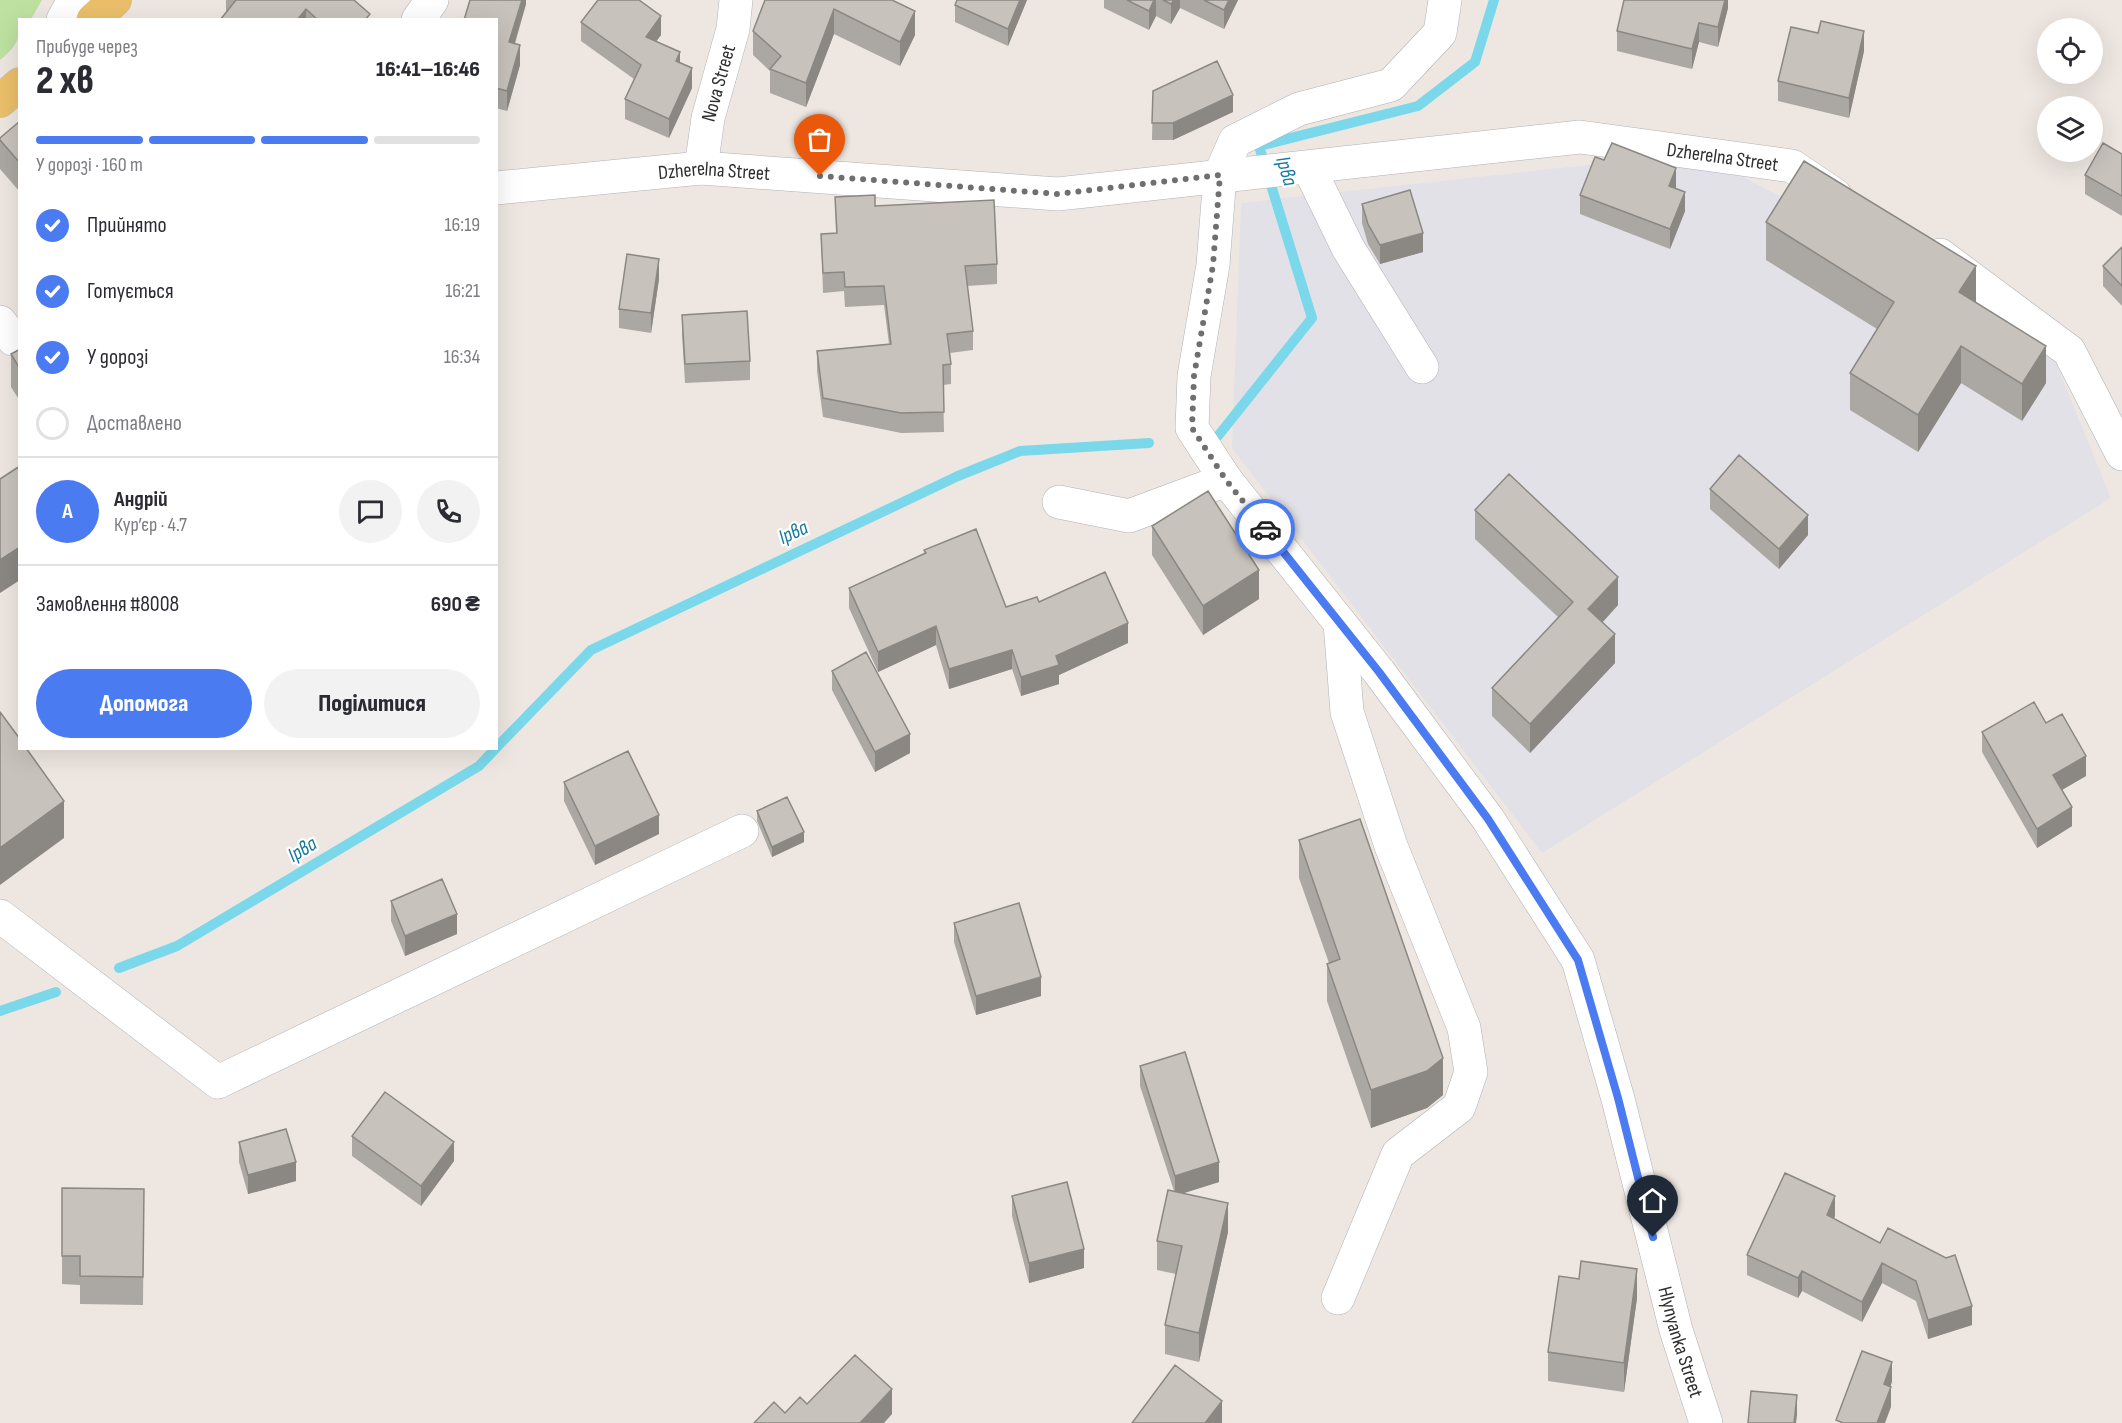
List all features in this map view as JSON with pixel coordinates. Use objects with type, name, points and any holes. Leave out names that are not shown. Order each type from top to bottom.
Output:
[{"type":"main road","points":[[95,18],[115,0]]},
{"type":"main road","points":[[0,101],[18,86]]},
{"type":"street","points":[[64,18],[74,0]]},
{"type":"street","points":[[419,18],[432,0]]},
{"type":"street","name":"Nova Street","points":[[701,168],[708,118],[733,29],[736,0]]},
{"type":"street","name":"Hlynyanka Street","points":[[1445,0],[1440,33],[1391,85],[1299,109],[1235,141],[1194,376],[1192,428],[1226,480],[1340,622],[1488,819],[1578,960],[1618,1098],[1676,1330],[1706,1423]]},
{"type":"street","name":"Dzherelna Street","points":[[498,188],[701,168],[1058,194],[1231,174],[1277,172],[1580,137],[1792,166],[1815,183],[1864,211]]},
{"type":"street","points":[[1309,168],[1348,248],[1422,367]]},
{"type":"street","points":[[1913,239],[1952,262],[2069,351],[2122,454]]},
{"type":"street","points":[[0,322],[13,339],[18,335]]},
{"type":"street","points":[[1059,502],[1129,516],[1226,480]]},
{"type":"street","points":[[1338,1298],[1398,1154],[1459,1107],[1471,1072],[1464,1028],[1391,846],[1347,712],[1340,622]]},
{"type":"street","points":[[0,916],[218,1082],[742,831]]},
{"type":"shaded area","points":[[1696,153],[2043,331],[2111,498],[1542,853],[1232,448],[1241,203]]},
{"type":"green space","points":[[0,0],[42,0],[32,18],[18,18],[16,43],[0,60]]},
{"type":"building","points":[[236,0],[354,0],[370,14],[367,18],[316,18],[306,9],[299,18],[222,18]]},
{"type":"building","points":[[470,0],[522,0],[509,42],[520,45],[507,91],[498,89],[498,18],[465,18]]},
{"type":"building","points":[[598,0],[639,0],[661,16],[646,37],[680,52],[676,61],[692,68],[669,119],[625,99],[641,65],[581,22]]},
{"type":"building","points":[[765,0],[892,0],[915,11],[900,42],[834,9],[806,83],[770,69],[781,56],[753,31]]},
{"type":"building","points":[[957,0],[1020,0],[1008,29],[955,5]]},
{"type":"building","points":[[1127,0],[1154,0],[1149,11]]},
{"type":"building","points":[[1204,0],[1229,0],[1224,10]]},
{"type":"building","points":[[1624,0],[1725,0],[1718,27],[1699,23],[1692,49],[1617,31]]},
{"type":"building","points":[[1821,21],[1864,31],[1849,98],[1778,81],[1791,27],[1818,33]]},
{"type":"building","points":[[1217,61],[1233,95],[1173,123],[1152,123],[1153,91]]},
{"type":"building","points":[[18,123],[18,161],[0,140]]},
{"type":"building","points":[[1612,143],[1676,168],[1669,186],[1685,192],[1670,229],[1580,195],[1595,157],[1604,160]]},
{"type":"building","points":[[2103,143],[2122,154],[2122,196],[2085,175],[2092,162],[2103,162]]},
{"type":"building","points":[[1804,161],[1976,266],[1959,292],[2046,346],[2022,384],[1961,346],[1918,415],[1850,373],[1894,302],[1766,222]]},
{"type":"building","points":[[1410,190],[1423,233],[1380,245],[1368,224],[1362,204]]},
{"type":"building","points":[[875,195],[875,206],[994,200],[997,264],[965,266],[973,331],[947,334],[951,364],[943,365],[944,412],[901,413],[823,398],[817,351],[891,344],[884,286],[845,287],[844,272],[823,273],[821,234],[837,233],[835,197]]},
{"type":"building","points":[[2122,247],[2122,286],[2103,266]]},
{"type":"building","points":[[627,254],[659,259],[651,313],[619,309]]},
{"type":"building","points":[[747,311],[750,361],[685,364],[682,315]]},
{"type":"building","points":[[18,350],[18,366],[11,354]]},
{"type":"building","points":[[1739,455],[1808,515],[1779,549],[1710,489]]},
{"type":"building","points":[[18,467],[18,548],[0,560],[0,479]]},
{"type":"building","points":[[1509,474],[1618,577],[1588,609],[1615,634],[1530,724],[1492,688],[1573,602],[1475,510]]},
{"type":"building","points":[[1208,491],[1259,570],[1203,606],[1152,526]]},
{"type":"building","points":[[976,529],[1006,607],[1037,597],[1039,602],[1105,572],[1128,623],[1056,656],[1059,665],[1021,677],[1012,650],[949,669],[936,626],[878,652],[849,588],[926,553],[924,550]]},
{"type":"building","points":[[866,652],[910,734],[875,752],[832,671]]},
{"type":"building","points":[[2034,702],[2046,723],[2062,714],[2086,756],[2053,775],[2072,807],[2037,829],[1982,732]]},
{"type":"building","points":[[0,712],[18,736],[18,750],[27,750],[64,801],[0,848]]},
{"type":"building","points":[[628,751],[659,815],[595,846],[564,782]]},
{"type":"building","points":[[787,797],[804,832],[772,847],[757,811]]},
{"type":"building","points":[[1360,819],[1443,1058],[1427,1071],[1371,1090],[1327,964],[1340,959],[1299,840]]},
{"type":"building","points":[[442,879],[457,914],[405,936],[391,901]]},
{"type":"building","points":[[1019,903],[1041,977],[976,996],[954,923]]},
{"type":"building","points":[[1185,1052],[1219,1162],[1175,1176],[1140,1066]]},
{"type":"building","points":[[385,1092],[454,1142],[421,1186],[352,1136]]},
{"type":"building","points":[[286,1129],[296,1162],[248,1175],[239,1142]]},
{"type":"building","points":[[1785,1173],[1835,1196],[1827,1215],[1880,1243],[1888,1228],[1946,1258],[1955,1255],[1972,1306],[1928,1320],[1916,1281],[1882,1263],[1862,1302],[1802,1271],[1798,1278],[1747,1255]]},
{"type":"building","points":[[1067,1182],[1084,1249],[1029,1263],[1012,1196]]},
{"type":"building","points":[[62,1188],[144,1189],[143,1277],[80,1276],[80,1256],[62,1256]]},
{"type":"building","points":[[1168,1190],[1228,1203],[1199,1333],[1165,1325],[1182,1246],[1157,1241]]},
{"type":"building","points":[[1581,1261],[1637,1269],[1624,1363],[1548,1352],[1559,1276],[1579,1279]]},
{"type":"building","points":[[1862,1351],[1892,1362],[1884,1384],[1891,1387],[1877,1423],[1843,1423],[1836,1420]]},
{"type":"building","points":[[855,1355],[892,1389],[860,1423],[754,1423],[774,1402],[785,1413],[800,1397],[807,1404]]},
{"type":"building","points":[[1175,1365],[1222,1401],[1205,1423],[1132,1423]]},
{"type":"building","points":[[1751,1391],[1797,1395],[1794,1423],[1748,1423]]},
{"type":"waterway","name":"Ірва","points":[[1218,436],[1312,318],[1259,146],[1418,106],[1475,62],[1494,0]]},
{"type":"waterway","name":"Ірва","points":[[498,746],[591,650],[958,476],[1020,451],[1149,443]]},
{"type":"waterway","name":"Ірва","points":[[119,968],[177,946],[479,766],[494,750]]},
{"type":"waterway","name":"Ірва","points":[[0,1011],[56,992]]},
{"type":"way so far","points":[[820,176],[1058,194],[1220,175],[1213,265],[1194,376],[1192,428],[1226,480],[1265,529]]},
{"type":"route","points":[[1265,529],[1379,672],[1488,819],[1578,960],[1618,1098],[1653,1237]]}]
